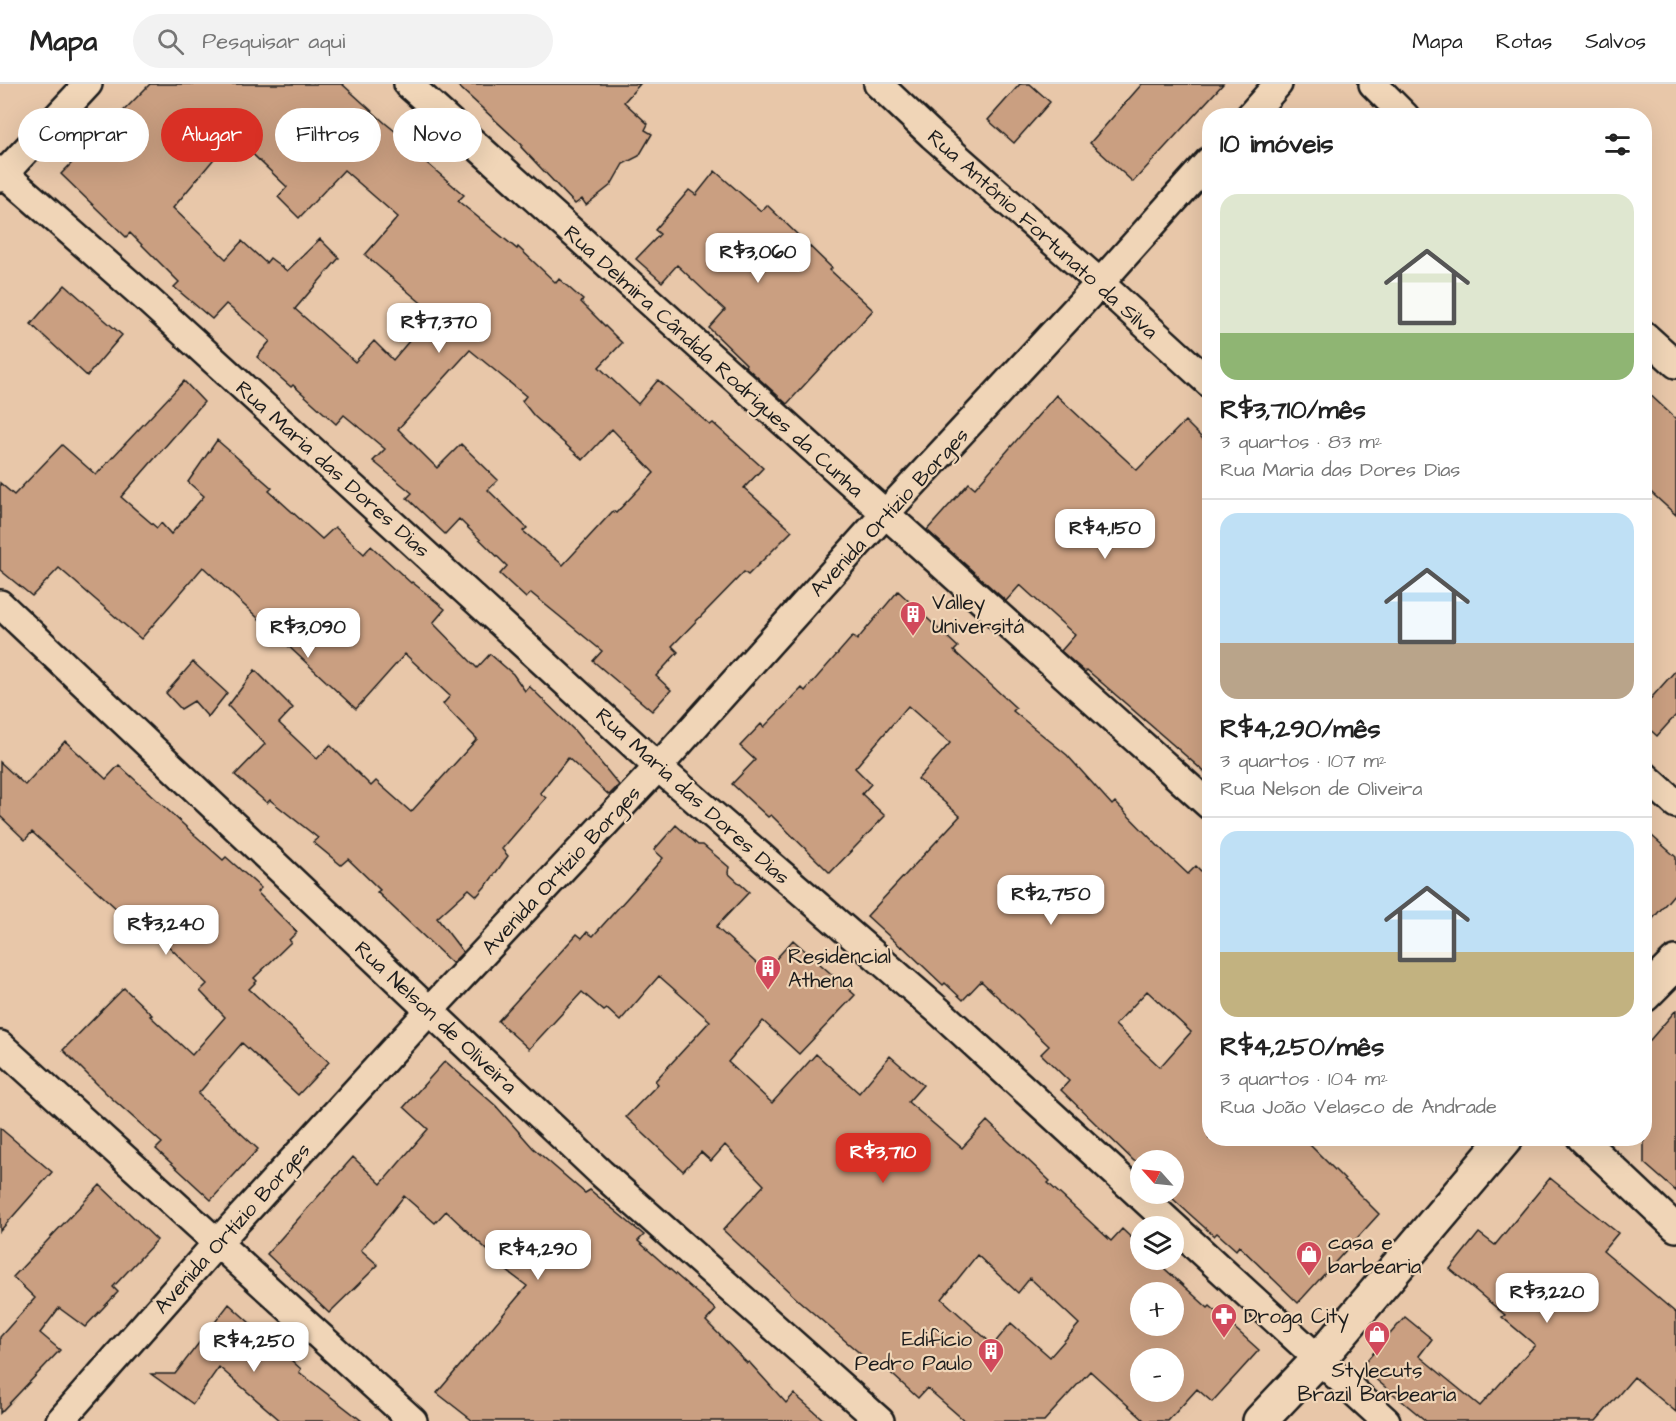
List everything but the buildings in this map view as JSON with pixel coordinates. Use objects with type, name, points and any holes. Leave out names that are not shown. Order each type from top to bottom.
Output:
[{"type":"street","points":[[1,174],[88,84]]},
{"type":"street","name":"Rua Delmira Cândida Rodrigues da Cunha","points":[[408,84],[1202,799]]},
{"type":"street","name":"Rua Antônio Fortunato da Silva","points":[[879,84],[932,135],[1202,377]]},
{"type":"street","points":[[1257,108],[1278,84]]},
{"type":"street","points":[[1372,84],[1397,108]]},
{"type":"street","name":"Avenida Ortízio Borges","points":[[60,1421],[217,1243],[430,1010],[658,767],[885,514],[1100,283],[1202,169]]},
{"type":"street","name":"Rua Maria das Dores Dias","points":[[1,174],[166,316],[658,767],[940,1012],[1386,1421]]},
{"type":"street","points":[[1652,342],[1676,364]]},
{"type":"street","name":"Rua Nelson de Oliveira","points":[[0,604],[601,1173],[880,1421]]},
{"type":"street","points":[[1652,782],[1676,804]]},
{"type":"street","points":[[1652,987],[1676,963]]},
{"type":"street","points":[[0,1045],[413,1421]]},
{"type":"street","points":[[1260,1421],[1319,1359],[1499,1146]]},
{"type":"street","points":[[1589,1146],[1676,1228]]},
{"type":"place","name":"Valley Universitá","points":[[913,637]]},
{"type":"place","name":"Residencial Athena","points":[[768,991]]},
{"type":"place","name":"casa e barbearia","points":[[1309,1277]]},
{"type":"place","name":"Droga City","points":[[1224,1339]]},
{"type":"place","name":"Stylecuts Brazil Barbearia","points":[[1377,1357]]},
{"type":"place","name":"Edifício Pedro Paulo","points":[[991,1374]]}]
